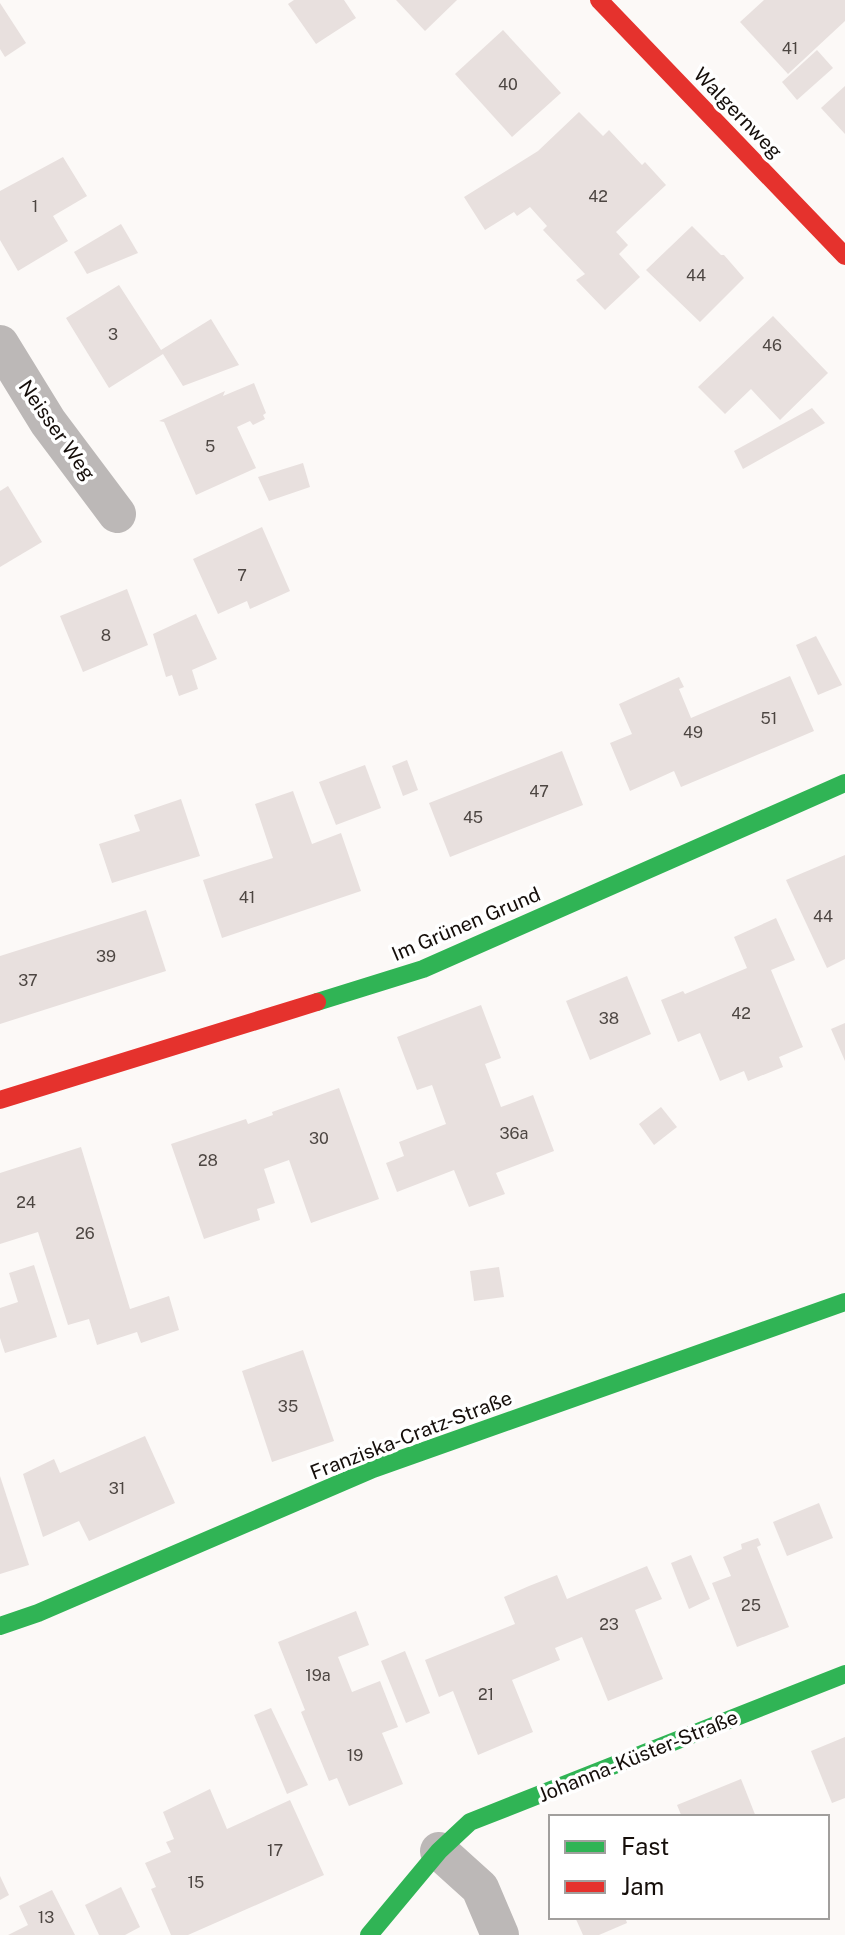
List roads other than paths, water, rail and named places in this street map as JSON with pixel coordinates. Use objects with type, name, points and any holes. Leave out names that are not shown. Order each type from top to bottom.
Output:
[{"type":"street","name":"Walgernweg","points":[[599,0],[845,256]]},
{"type":"street","name":"Neisser Weg","points":[[0,344],[48,422],[117,514]]},
{"type":"street","name":"Im Grünen Grund","points":[[0,1100],[423,969],[845,783]]},
{"type":"street","name":"Franziska-Cratz-Straße","points":[[0,1626],[38,1613],[373,1469],[845,1302]]},
{"type":"street","name":"Johanna-Küster-Straße","points":[[369,1935],[439,1851],[470,1822],[845,1674]]},
{"type":"street","points":[[439,1851],[480,1888],[500,1935]]}]
